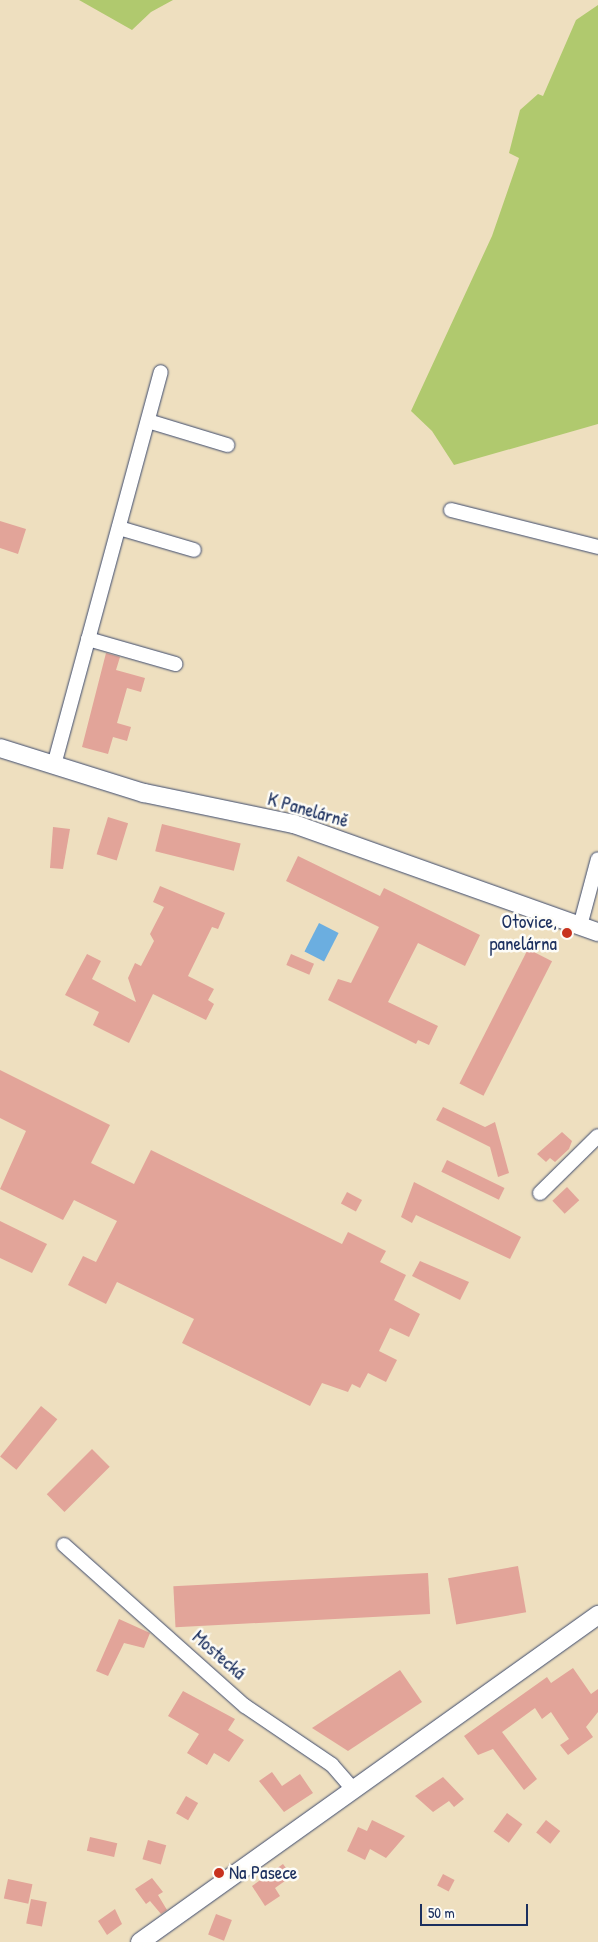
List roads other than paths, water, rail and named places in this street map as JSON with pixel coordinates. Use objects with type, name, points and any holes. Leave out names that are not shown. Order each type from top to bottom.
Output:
[{"type":"street","points":[[54,765],[161,372]]},
{"type":"street","points":[[148,421],[227,445]]},
{"type":"street","points":[[451,510],[598,547]]},
{"type":"street","points":[[118,528],[194,550]]},
{"type":"street","points":[[88,639],[175,664]]},
{"type":"street","name":"K Panelárně","points":[[0,748],[144,793],[294,824],[598,932]]},
{"type":"street","points":[[580,926],[598,859]]},
{"type":"street","points":[[540,1193],[598,1136]]},
{"type":"street","name":"Mostecká","points":[[64,1545],[245,1706],[332,1765],[353,1789]]},
{"type":"street","points":[[140,1942],[598,1615]]},
{"type":"water","points":[[319,923],[339,933],[324,961],[304,952]]},
{"type":"place","name":"Otovice, panelárna","points":[[567,933]]},
{"type":"place","name":"Na Pasece","points":[[219,1873]]}]
